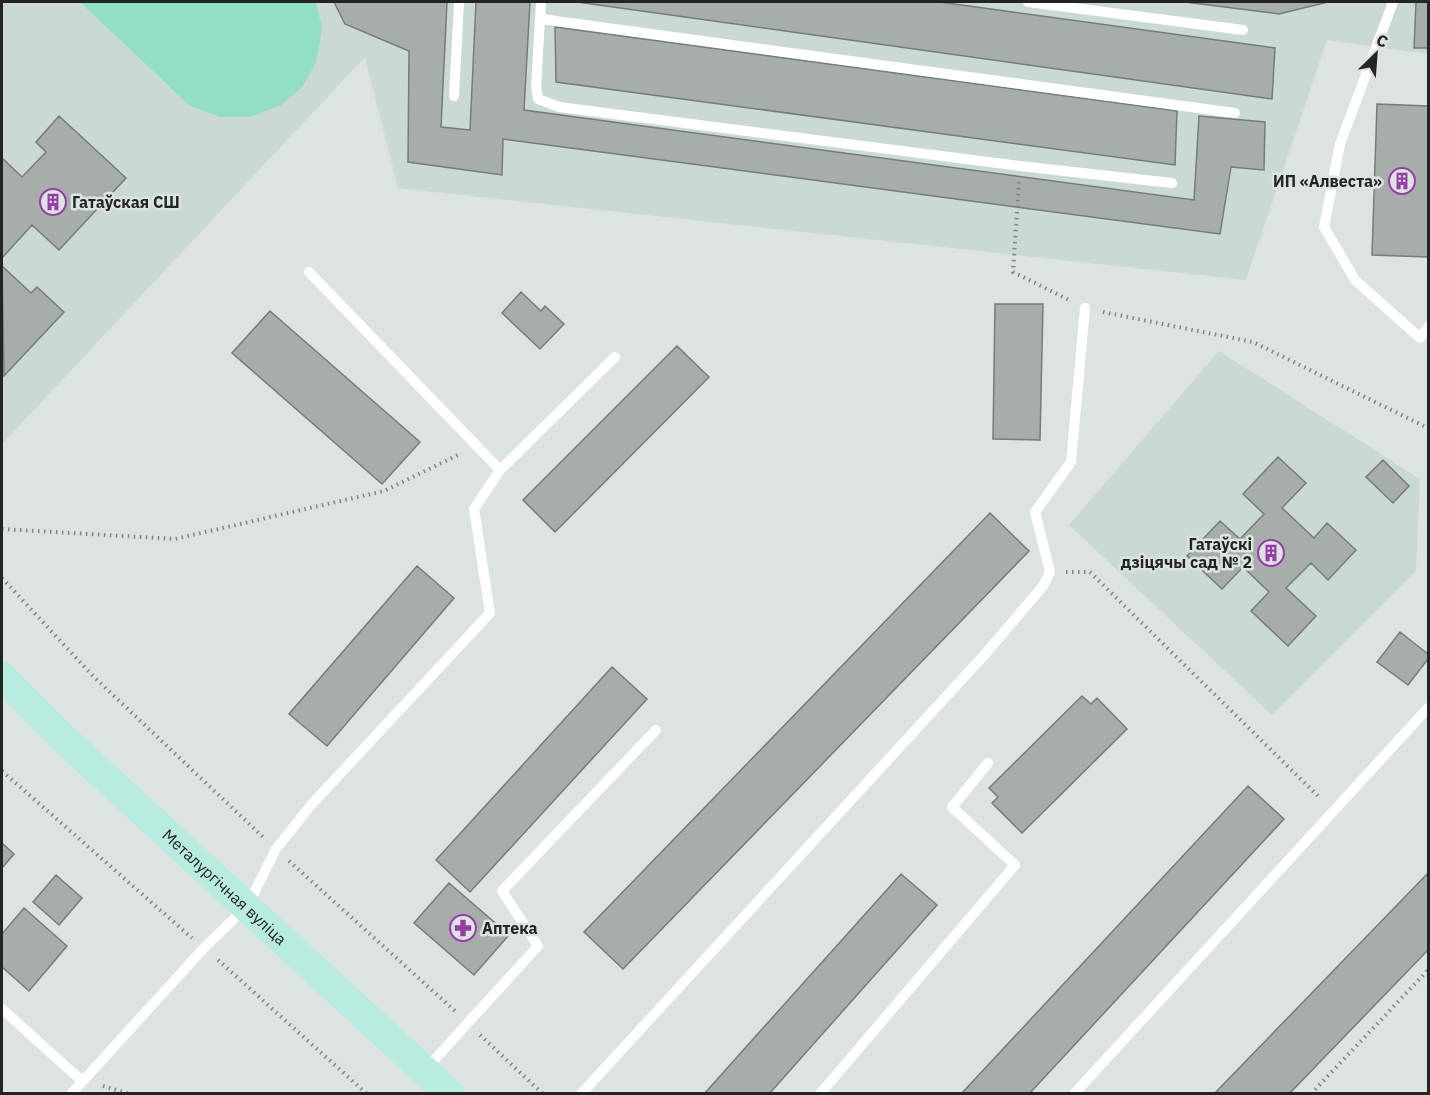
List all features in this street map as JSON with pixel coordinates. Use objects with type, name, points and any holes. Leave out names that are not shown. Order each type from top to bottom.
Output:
[{"type":"street","name":"Металургічная вуліца","points":[[2,677],[66,741],[249,905],[450,1094]]},
{"type":"lane","points":[[454,96],[459,2]]},
{"type":"lane","points":[[541,2],[536,87],[538,99],[559,107],[1020,166],[1172,183]]},
{"type":"lane","points":[[1028,2],[1243,30]]},
{"type":"lane","points":[[1394,2],[1340,144],[1324,227],[1355,280],[1420,338],[1428,327]]},
{"type":"lane","points":[[541,19],[1235,113]]},
{"type":"lane","points":[[309,272],[500,470]]},
{"type":"lane","points":[[581,1094],[987,652],[1043,586],[1050,572],[1035,512],[1071,462],[1085,308]]},
{"type":"lane","points":[[71,1094],[204,948],[249,905],[276,849],[311,805],[490,613],[474,509],[500,470],[615,357]]},
{"type":"lane","points":[[1074,1094],[1267,880],[1428,708]]},
{"type":"lane","points":[[425,1070],[538,946],[502,891],[656,730]]},
{"type":"lane","points":[[820,1094],[1015,865],[952,807],[988,763]]},
{"type":"lane","points":[[2,1009],[82,1081]]},
{"type":"path","points":[[1020,166],[1013,272],[1085,308],[1253,342],[1428,428]]},
{"type":"path","points":[[2,529],[175,539],[384,491],[477,446]]},
{"type":"path","points":[[1050,572],[1090,572],[1334,811]]},
{"type":"path","points":[[2,771],[368,1094]]},
{"type":"path","points":[[1311,1094],[1428,970]]},
{"type":"path","points":[[82,1081],[130,1094]]},
{"type":"shaded area","points":[[2,2],[1428,2],[1428,54],[1327,40],[1246,280],[398,188],[365,57],[2,444]]},
{"type":"shaded area","points":[[1219,351],[1420,479],[1416,571],[1272,715],[1069,525]]},
{"type":"green space","points":[[80,2],[316,2],[322,28],[316,63],[302,87],[281,105],[250,117],[220,117],[190,106]]},
{"type":"building","points":[[334,2],[447,2],[441,127],[470,130],[476,2],[530,2],[524,110],[1194,200],[1199,116],[1265,122],[1264,170],[1231,167],[1220,234],[503,139],[502,175],[408,162],[409,51],[345,24]]},
{"type":"building","points":[[577,2],[940,2],[1275,48],[1272,99]]},
{"type":"building","points":[[1185,2],[1328,2],[1279,14]]},
{"type":"building","points":[[1416,2],[1428,2],[1428,48],[1414,48]]},
{"type":"building","points":[[555,27],[1177,111],[1175,165],[556,82]]},
{"type":"building","name":"ИП «Алвеста»","points":[[1377,104],[1428,106],[1428,257],[1372,255]]},
{"type":"building","name":"Гатаўская СШ","points":[[59,116],[126,178],[59,250],[32,225],[2,258],[2,158],[22,177],[46,152],[36,142]]},
{"type":"building","points":[[2,266],[31,293],[37,287],[64,312],[4,376]]},
{"type":"building","points":[[521,292],[541,311],[545,306],[564,324],[540,349],[502,313]]},
{"type":"building","points":[[995,304],[1043,304],[1040,440],[993,439]]},
{"type":"building","points":[[270,311],[420,442],[382,484],[232,353]]},
{"type":"building","points":[[677,346],[709,377],[555,532],[523,500]]},
{"type":"building","name":"Гатаўскі дзіцячы сад № 2","points":[[1278,457],[1306,483],[1282,508],[1314,538],[1327,523],[1356,550],[1328,580],[1311,563],[1286,588],[1316,616],[1288,646],[1251,611],[1269,592],[1243,567],[1222,589],[1187,556],[1220,521],[1240,539],[1264,514],[1243,494]]},
{"type":"building","points":[[1383,460],[1409,486],[1393,503],[1366,477]]},
{"type":"building","points":[[990,513],[1029,551],[623,969],[584,932]]},
{"type":"building","points":[[417,566],[454,598],[327,746],[289,714]]},
{"type":"building","points":[[1400,632],[1428,654],[1428,659],[1408,685],[1377,662]]},
{"type":"building","points":[[612,667],[647,699],[470,892],[436,860]]},
{"type":"building","points":[[1082,696],[1091,704],[1097,698],[1127,729],[1022,833],[992,803],[998,797],[989,788]]},
{"type":"building","points":[[1248,786],[1284,819],[1029,1094],[961,1094]]},
{"type":"building","points":[[2,843],[14,854],[2,868]]},
{"type":"building","points":[[1428,873],[1428,950],[1289,1094],[1214,1094]]},
{"type":"building","points":[[901,874],[937,905],[769,1094],[704,1094]]},
{"type":"building","points":[[56,875],[82,898],[59,925],[33,902]]},
{"type":"building","points":[[449,883],[509,935],[474,975],[414,923]]},
{"type":"building","points":[[24,908],[67,946],[29,991],[2,967],[2,934]]},
{"type":"place","name":"ИП «Алвеста»","points":[[1402,181]]},
{"type":"place","name":"Гатаўская СШ","points":[[53,202]]},
{"type":"place","name":"Гатаўскі дзіцячы сад № 2","points":[[1271,553]]},
{"type":"place","name":"Аптека","points":[[463,928]]}]
